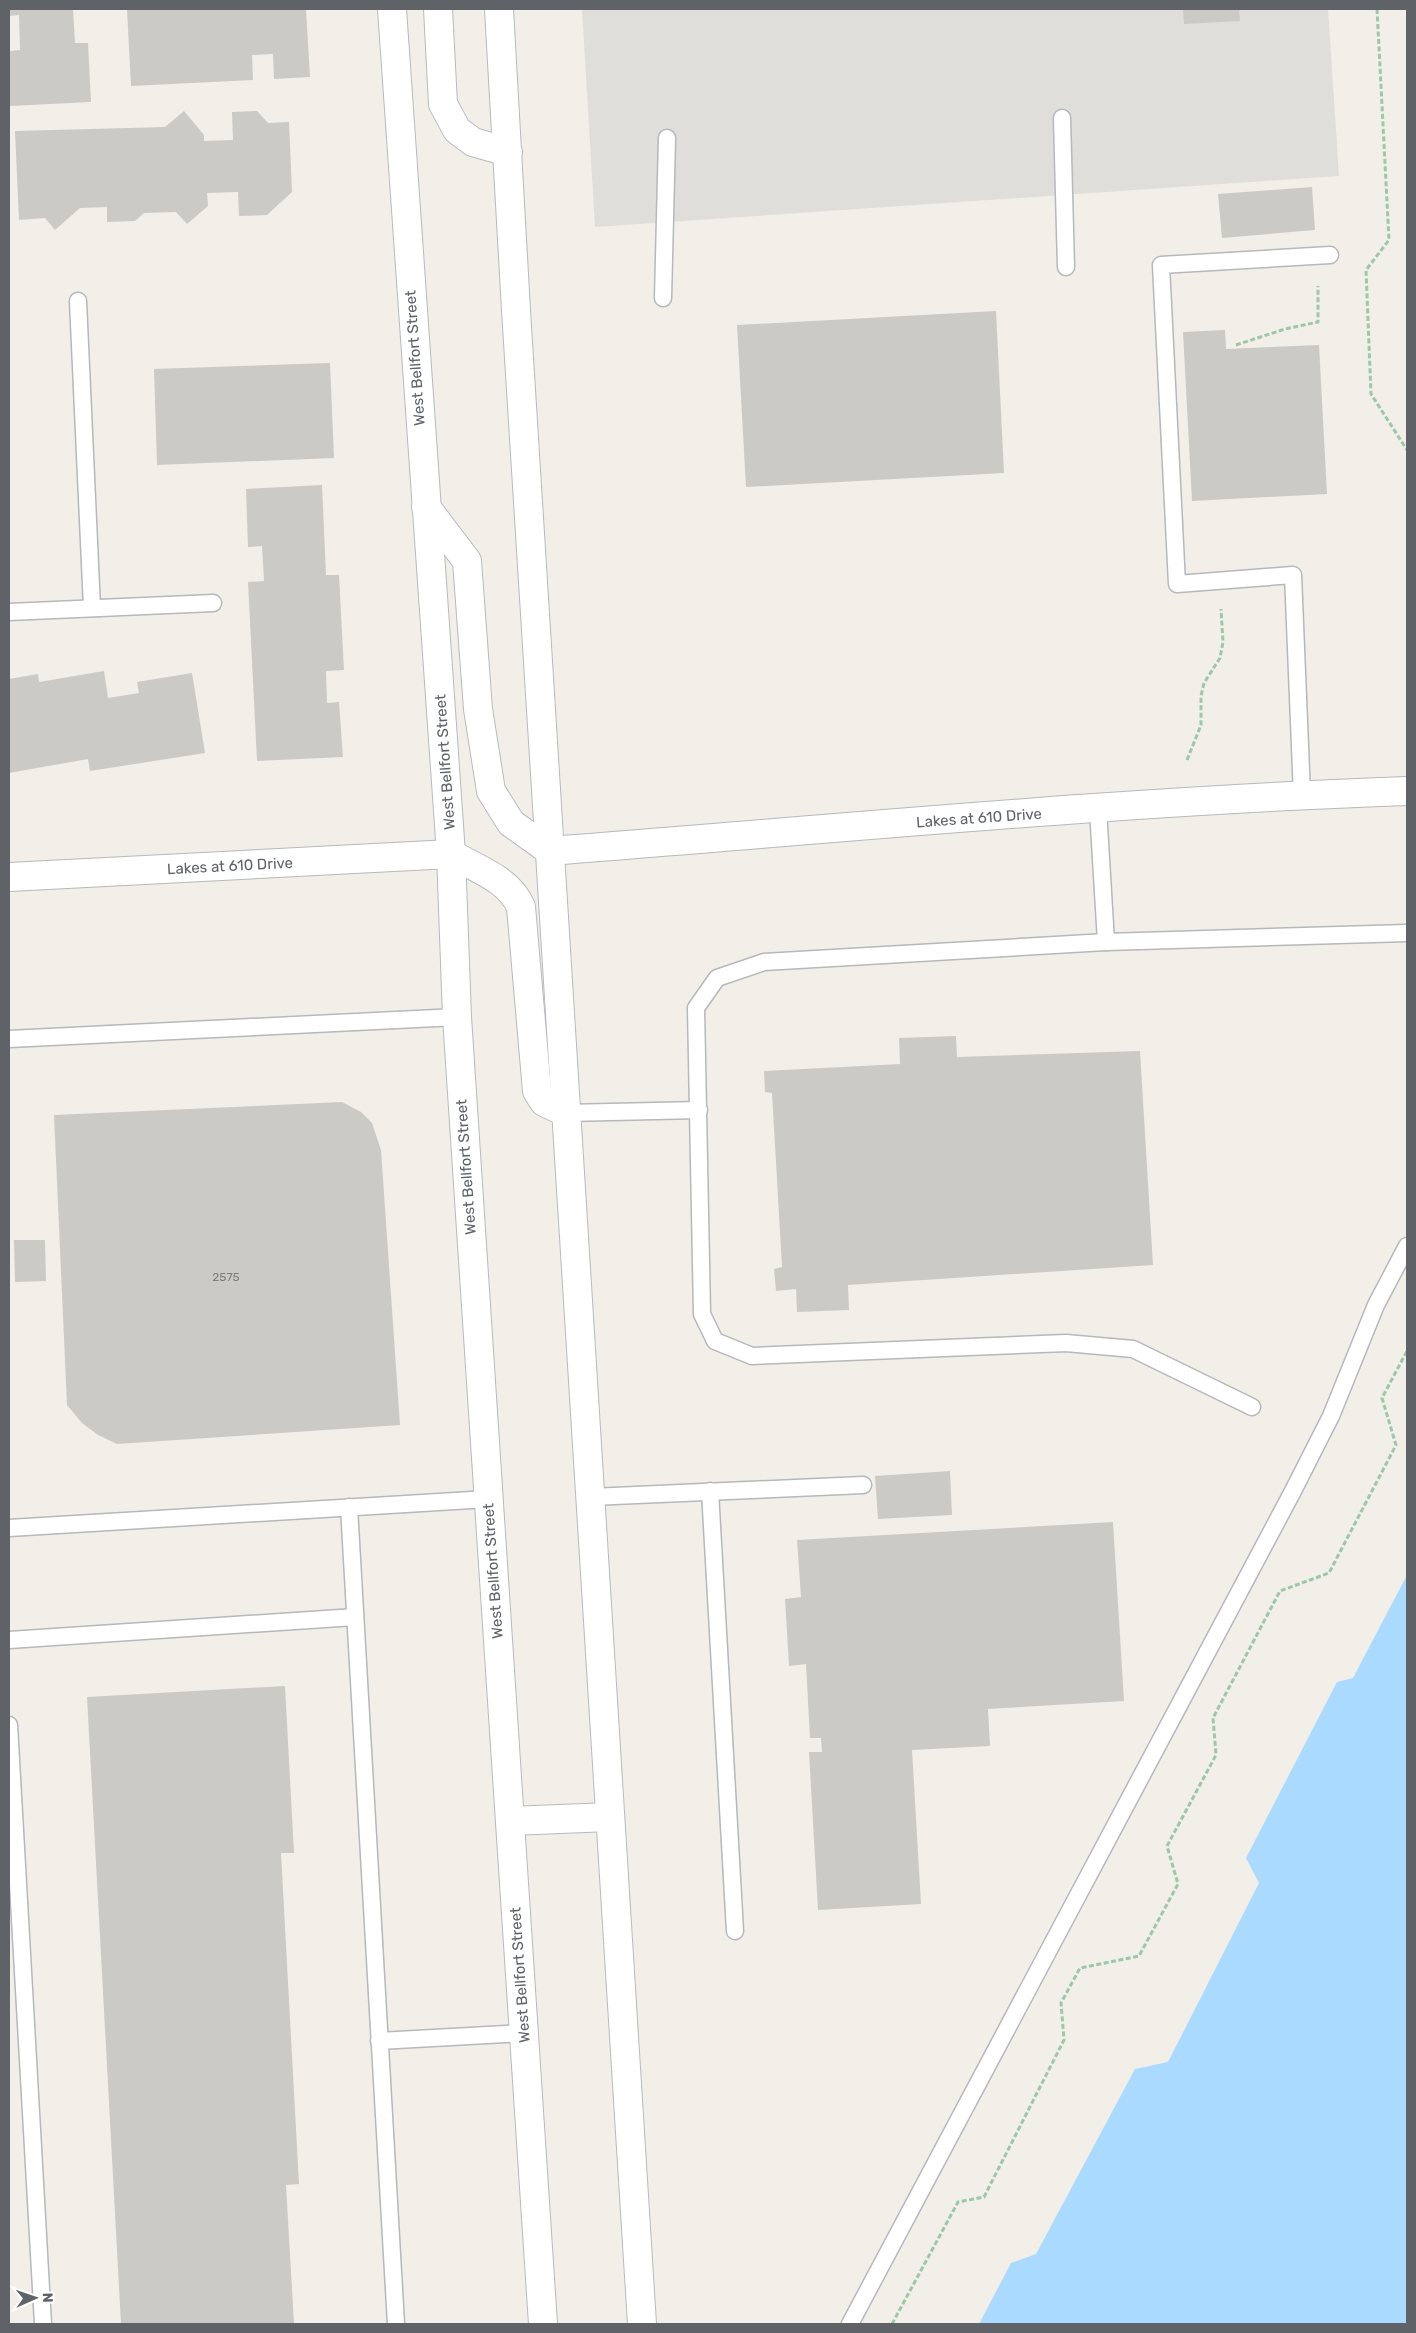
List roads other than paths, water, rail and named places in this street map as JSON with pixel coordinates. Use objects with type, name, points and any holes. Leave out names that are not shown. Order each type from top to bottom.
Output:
[{"type":"main road","name":"West Bellfort Street","points":[[392,9],[451,854],[457,1017],[543,2324]]},
{"type":"main road","points":[[438,9],[443,104],[457,130],[472,142],[508,152]]},
{"type":"main road","points":[[499,9],[516,310],[642,2324]]},
{"type":"main road","points":[[426,507],[467,561],[478,709],[491,791],[511,823],[550,851]]},
{"type":"main road","name":"Lakes at 610 Drive","points":[[550,851],[1098,809],[1302,795],[1407,791]]},
{"type":"main road","points":[[451,854],[506,885],[516,894],[521,907],[537,1092],[544,1102],[567,1113]]},
{"type":"main road","name":"Lakes at 610 Drive","points":[[9,877],[451,854]]},
{"type":"main road","points":[[510,1821],[610,1817]]},
{"type":"lane","points":[[1062,118],[1066,267]]},
{"type":"lane","points":[[663,298],[667,138]]},
{"type":"lane","points":[[1302,795],[1293,575],[1177,584],[1161,265],[1322,256]]},
{"type":"lane","points":[[78,300],[92,608]]},
{"type":"lane","points":[[9,612],[213,603]]},
{"type":"lane","points":[[1098,809],[1106,942]]},
{"type":"lane","points":[[1252,1407],[1133,1349],[1066,1343],[752,1356],[715,1341],[702,1314],[696,1008],[717,978],[764,962],[1106,942],[1407,933]]},
{"type":"lane","points":[[9,1039],[457,1017]]},
{"type":"lane","points":[[567,1113],[698,1110]]},
{"type":"lane","points":[[850,2324],[1293,1491],[1331,1416],[1376,1305],[1407,1246]]},
{"type":"lane","points":[[591,1496],[863,1485]]},
{"type":"lane","points":[[710,1491],[734,1931]]},
{"type":"lane","points":[[9,1528],[488,1499]]},
{"type":"lane","points":[[350,1507],[396,2324]]},
{"type":"lane","points":[[9,1640],[355,1617]]},
{"type":"lane","points":[[9,1725],[43,2324]]},
{"type":"lane","points":[[380,2041],[524,2033]]},
{"type":"water","points":[[1407,1575],[1407,2324],[979,2324],[1011,2263],[1036,2254],[1135,2069],[1168,2062],[1259,1883],[1246,1858],[1337,1682],[1353,1678]]}]
